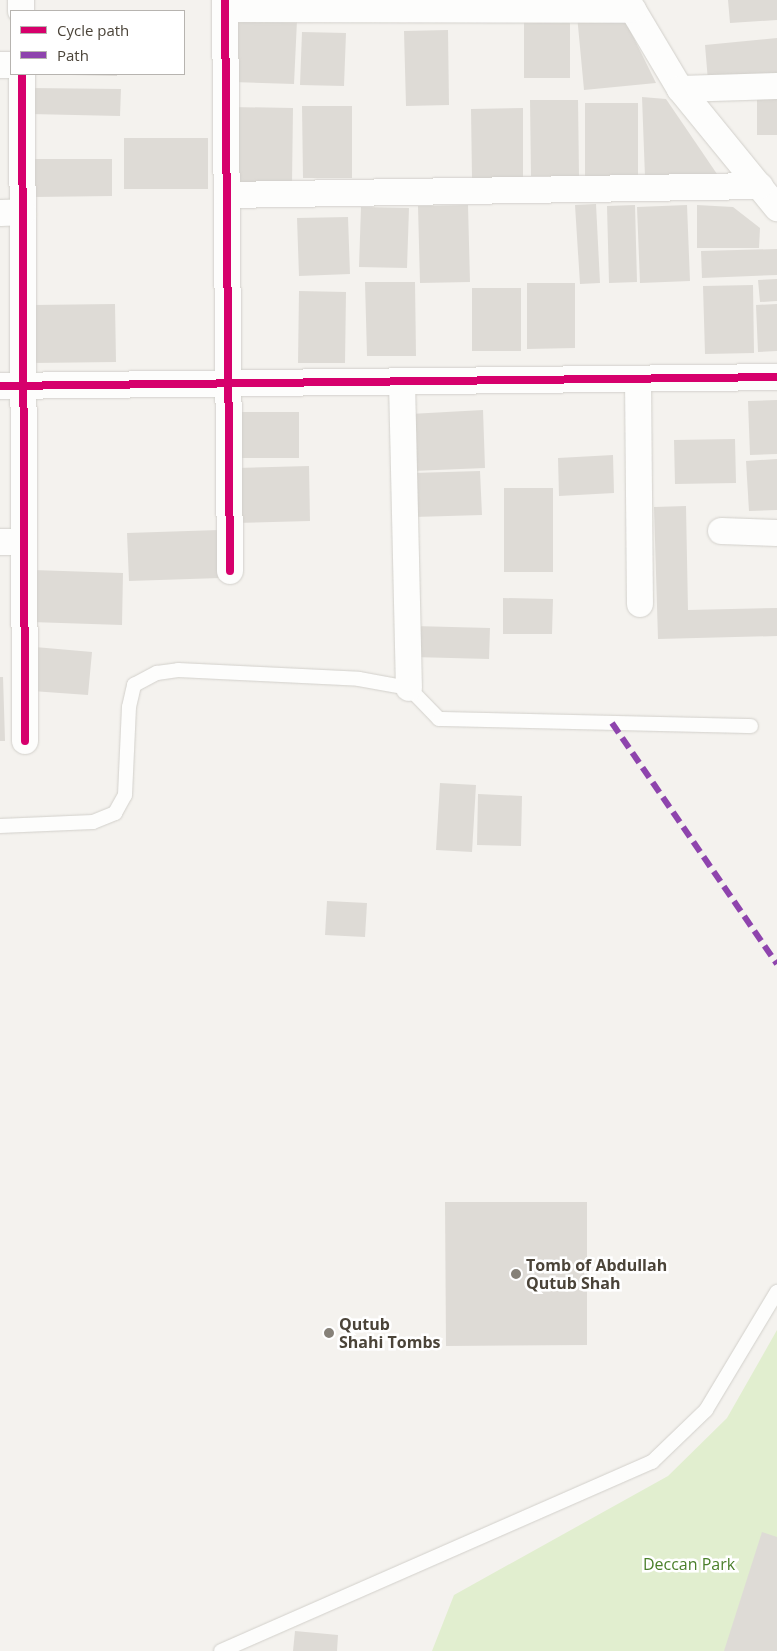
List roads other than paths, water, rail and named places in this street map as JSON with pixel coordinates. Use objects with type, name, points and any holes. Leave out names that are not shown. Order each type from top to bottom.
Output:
[{"type":"street","points":[[230,571],[225,5],[630,5],[680,89],[777,208]]},
{"type":"street","points":[[22,75],[11,212],[12,542],[25,742]]},
{"type":"street","points":[[680,89],[777,86]]},
{"type":"street","points":[[227,194],[760,186]]},
{"type":"street","points":[[12,386],[777,377]]},
{"type":"street","points":[[638,379],[640,604]]},
{"type":"street","points":[[402,382],[409,688]]},
{"type":"street","points":[[721,531],[777,533]]},
{"type":"lane","points":[[0,826],[93,822],[115,813],[125,795],[129,707],[134,685],[157,673],[178,670],[359,679],[409,688],[439,719],[751,726]]},
{"type":"lane","points":[[223,1650],[652,1462],[706,1410],[777,1292]]},
{"type":"place","name":"Tomb of Abdullah Qutub Shah","points":[[516,1274]]},
{"type":"place","name":"Qutub Shahi Tombs","points":[[329,1333]]},
{"type":"park label","name":"Deccan Park","points":[[689,1564]]}]
